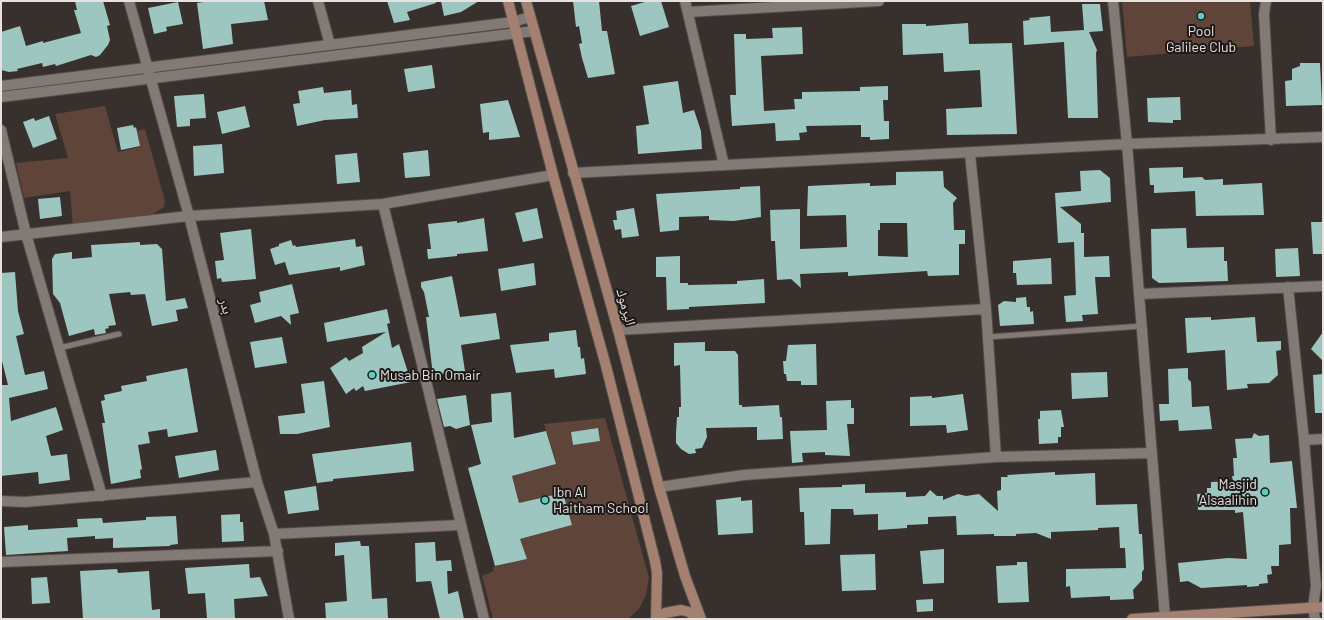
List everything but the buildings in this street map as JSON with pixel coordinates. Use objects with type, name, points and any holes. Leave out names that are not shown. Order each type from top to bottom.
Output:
[{"type":"street","name":"بدر","points":[[129,1],[152,78],[189,216],[257,482],[274,534],[289,619]]},
{"type":"street","points":[[318,1],[330,45]]},
{"type":"street","points":[[508,1],[553,175],[606,366],[655,561],[657,573],[657,619]]},
{"type":"street","name":"اليرموك","points":[[526,1],[618,330],[659,487],[685,576],[700,619]]},
{"type":"street","points":[[686,1],[724,165]]},
{"type":"street","points":[[688,12],[879,1]]},
{"type":"street","points":[[1113,1],[1128,144],[1165,617]]},
{"type":"street","points":[[1266,1],[1264,14],[1271,140]]},
{"type":"street","points":[[1,86],[148,66],[513,22],[530,17]]},
{"type":"street","points":[[1,97],[517,35],[534,31]]},
{"type":"street","points":[[1,130],[26,234],[102,496]]},
{"type":"street","points":[[573,173],[970,154],[1128,144],[1323,137]]},
{"type":"street","points":[[970,154],[986,308],[996,457]]},
{"type":"street","points":[[1,238],[189,216],[383,204],[553,175]]},
{"type":"street","points":[[383,204],[484,619]]},
{"type":"street","points":[[1140,294],[1323,286]]},
{"type":"street","points":[[1288,287],[1304,440],[1318,607],[1315,619]]},
{"type":"street","points":[[618,330],[986,308]]},
{"type":"street","points":[[1304,440],[1323,439]]},
{"type":"street","points":[[659,487],[744,475],[996,457],[1152,454]]},
{"type":"street","points":[[1,501],[25,502],[257,482]]},
{"type":"street","points":[[274,534],[460,525]]},
{"type":"street","points":[[1,562],[278,551]]},
{"type":"street","points":[[1316,586],[1323,595]]},
{"type":"street","points":[[1132,619],[1318,607]]},
{"type":"street","points":[[657,619],[665,613],[681,610],[690,612],[700,619]]},
{"type":"lane","points":[[988,337],[1142,326]]},
{"type":"lane","points":[[59,348],[119,334]]},
{"type":"shaded area","points":[[1122,1],[1250,1],[1254,46],[1127,57]]},
{"type":"shaded area","points":[[105,106],[118,152],[140,147],[137,131],[145,129],[165,201],[164,207],[145,219],[73,227],[70,191],[24,198],[16,163],[68,158],[55,114]]},
{"type":"shaded area","name":"Ibn Al Haitham School","points":[[605,418],[649,578],[646,595],[639,609],[628,619],[493,619],[482,576],[494,571],[493,567],[527,559],[517,533],[525,538],[572,525],[519,503],[512,476],[556,464],[544,424]],"holes":[[[598,428],[600,441],[573,445],[571,432]]]},
{"type":"place","name":"Pool Galilee Club","points":[[1201,16]]},
{"type":"place","name":"Musab Bin Omair","points":[[372,375]]},
{"type":"place","name":"Masjid Alsaalihin","points":[[1265,492]]},
{"type":"place","name":"Ibn Al Haitham School","points":[[545,500]]}]
